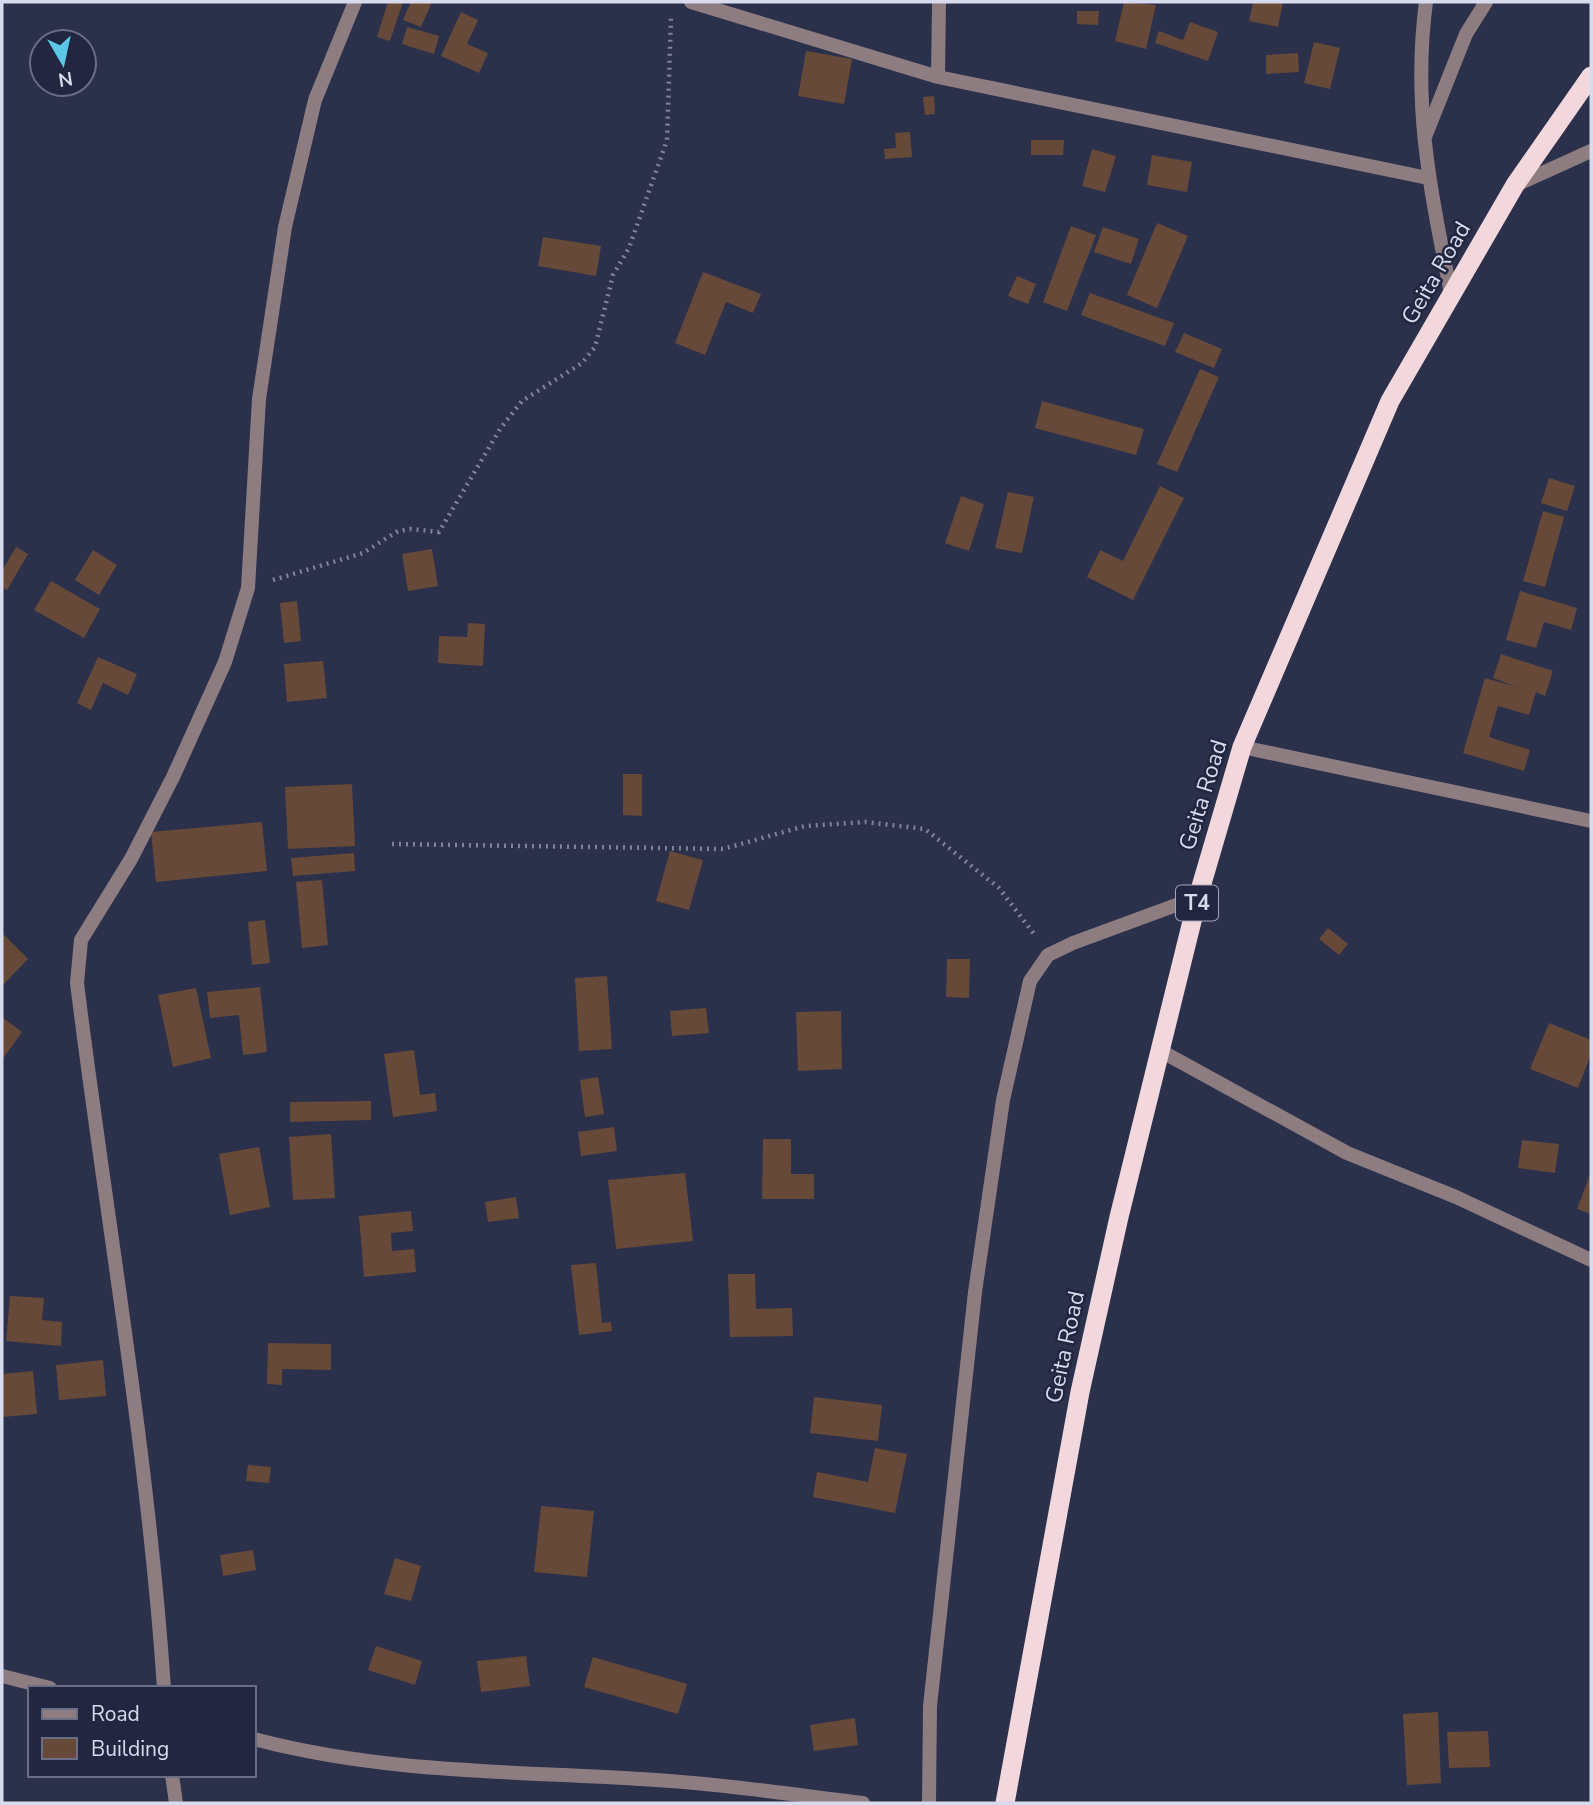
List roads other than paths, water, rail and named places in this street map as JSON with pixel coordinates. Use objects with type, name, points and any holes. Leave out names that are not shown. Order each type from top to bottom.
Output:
[{"type":"highway","name":"Geita Road","points":[[1005,1803],[1080,1392],[1160,1050],[1198,898],[1241,747],[1390,401],[1515,185],[1591,76]]},
{"type":"street","points":[[164,1686],[156,1576],[140,1432],[115,1273],[77,983],[80,940],[131,859],[173,777],[225,662],[248,588],[259,399],[285,228],[315,100],[355,2]]},
{"type":"street","points":[[691,2],[938,77],[1428,178]]},
{"type":"street","points":[[938,77],[939,2]]},
{"type":"street","points":[[1426,2],[1419,82],[1424,141],[1428,178],[1451,294]]},
{"type":"street","points":[[1424,141],[1466,34],[1486,2]]},
{"type":"street","points":[[1515,185],[1591,152]]},
{"type":"street","points":[[1241,747],[1591,821]]},
{"type":"street","points":[[929,1803],[930,1706],[975,1292],[1003,1100],[1030,981],[1048,955],[1073,943],[1198,898]]},
{"type":"street","points":[[1160,1050],[1347,1153],[1456,1197],[1591,1260]]},
{"type":"street","points":[[2,1676],[42,1686]]},
{"type":"street","points":[[256,1740],[303,1752],[414,1769],[706,1783],[863,1803]]},
{"type":"street","points":[[172,1777],[176,1803]]}]
